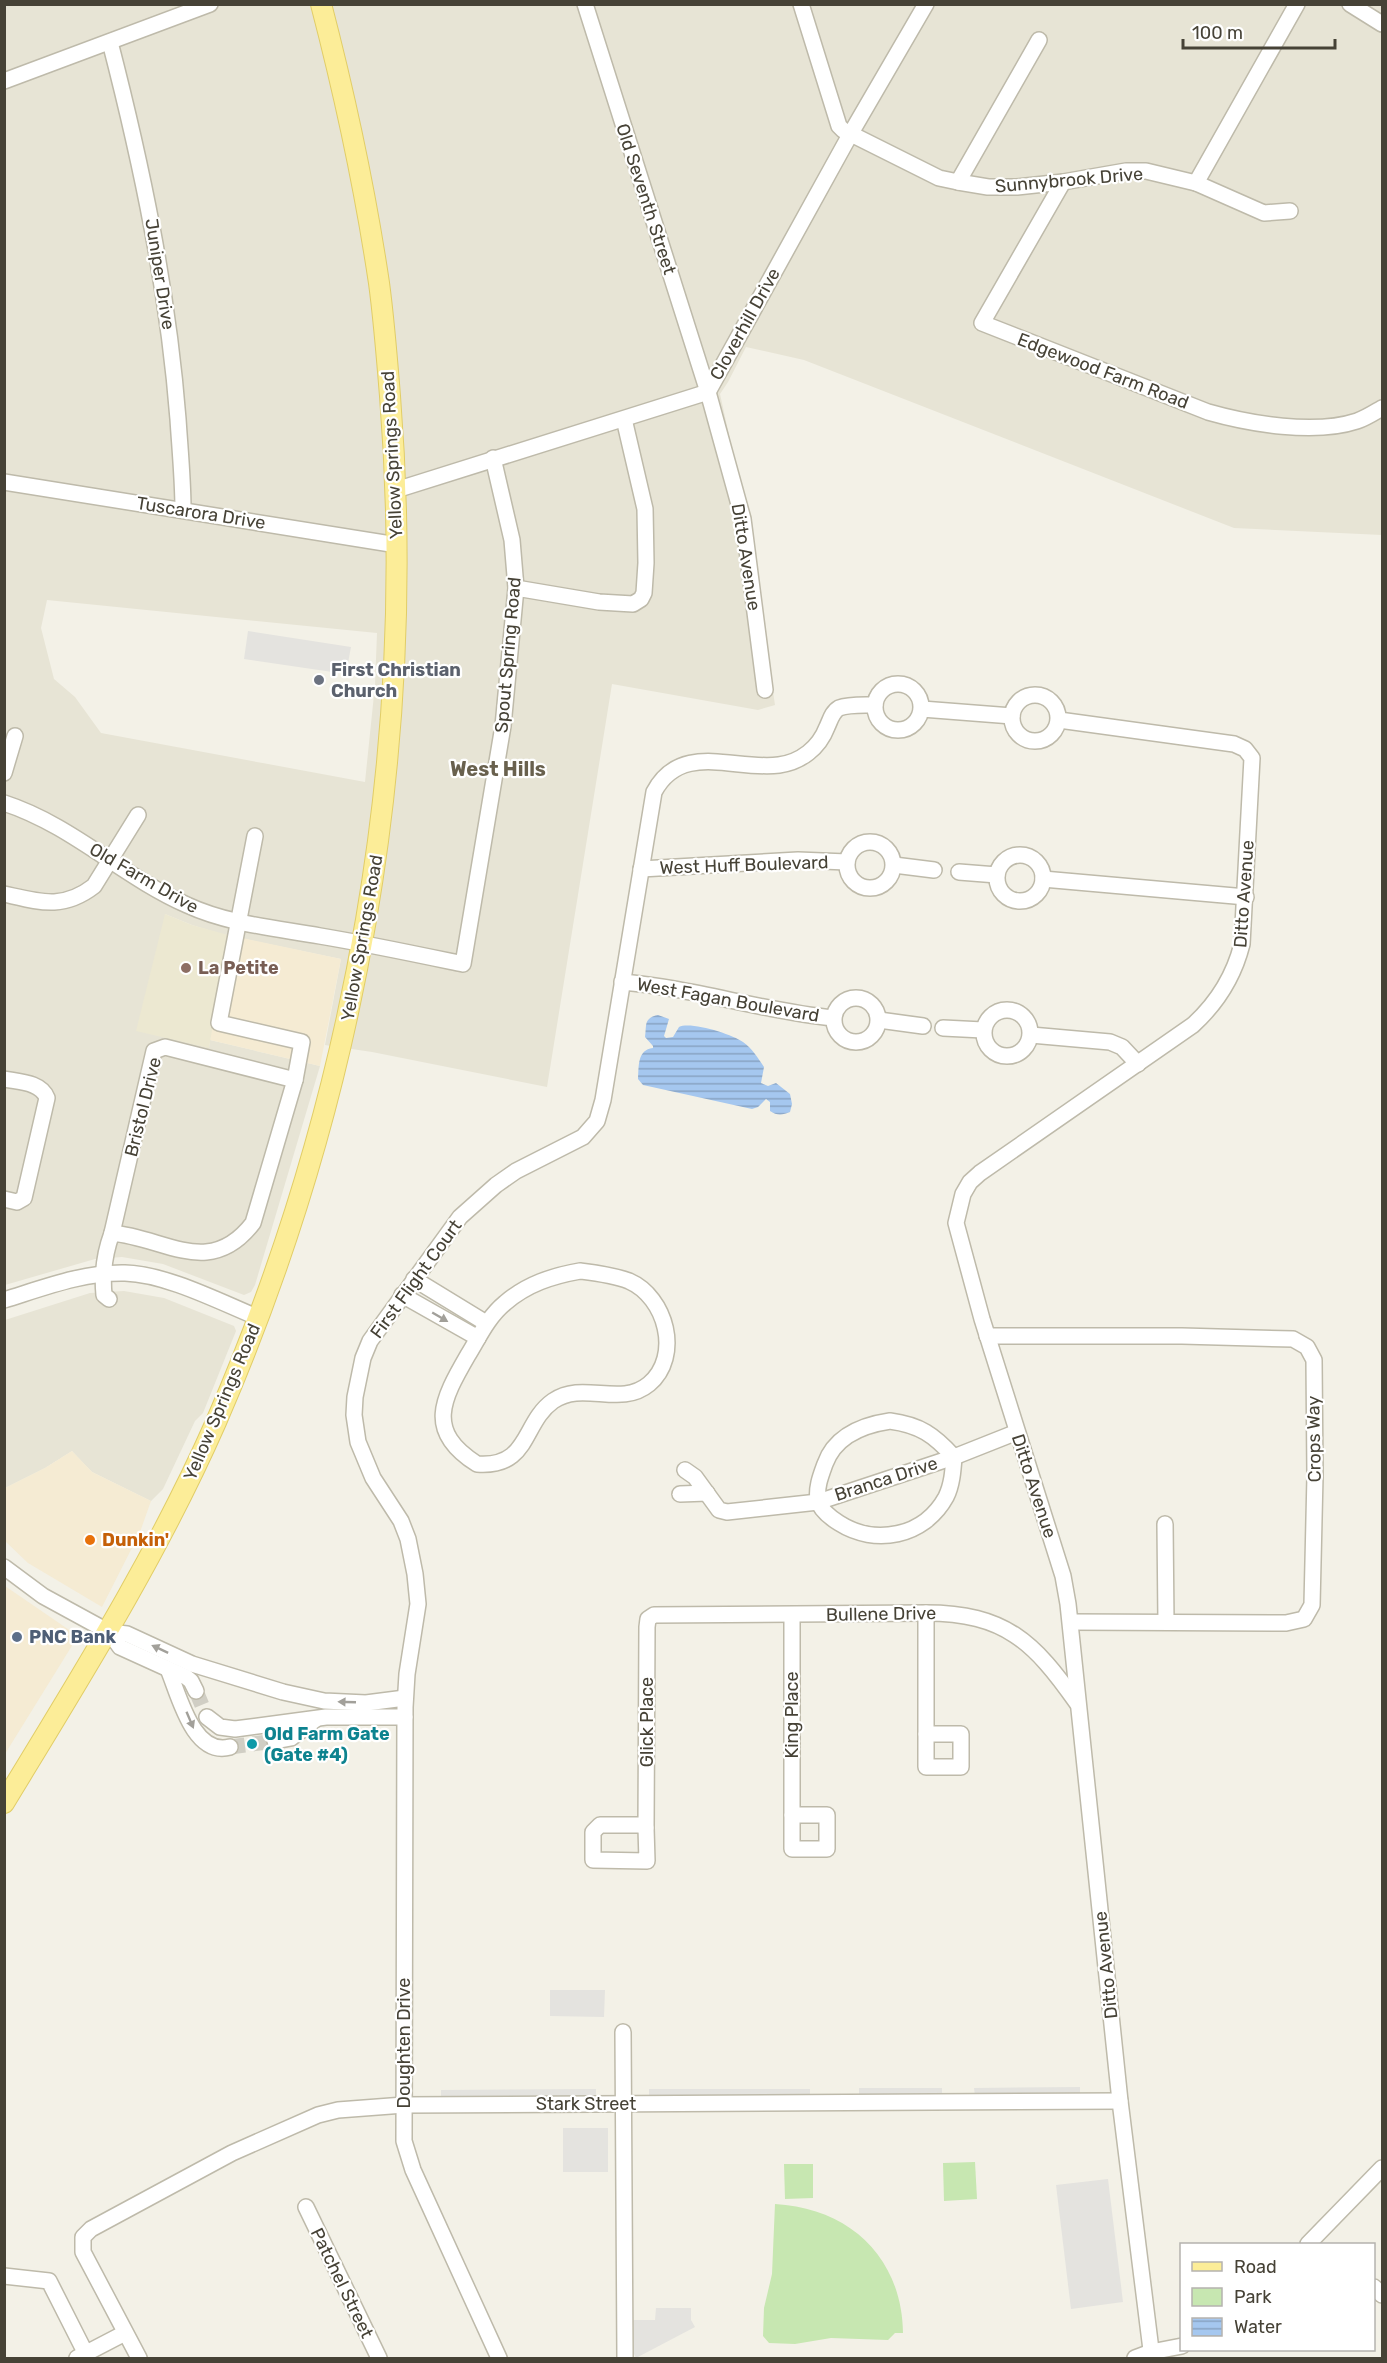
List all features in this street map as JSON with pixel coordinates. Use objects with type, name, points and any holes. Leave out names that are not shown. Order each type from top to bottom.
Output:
[{"type":"main road","name":"Yellow Springs Road","points":[[4,1803],[109,1632],[175,1510],[259,1318],[298,1206],[319,1133],[350,1009],[363,943],[377,855],[389,746],[395,658],[396,490],[379,281],[354,138],[321,4]]},
{"type":"street","points":[[4,81],[210,4]]},
{"type":"street","name":"Old Seventh Street","points":[[585,4],[708,392]]},
{"type":"street","name":"Sunnybrook Drive","points":[[801,4],[837,121],[843,130],[939,178],[988,187],[1063,182],[1126,171],[1165,174],[1196,183],[1264,213],[1290,211]]},
{"type":"street","name":"Cloverhill Drive","points":[[396,490],[708,392],[851,133],[926,4]]},
{"type":"street","points":[[1196,183],[1297,4]]},
{"type":"street","points":[[1350,4],[1383,24]]},
{"type":"street","points":[[958,182],[1039,40]]},
{"type":"street","name":"Juniper Drive","points":[[110,42],[142,171],[160,264],[174,372],[183,510]]},
{"type":"street","name":"Edgewood Farm Road","points":[[1063,182],[982,323],[1208,412],[1241,421],[1284,426],[1332,426],[1358,421],[1383,408]]},
{"type":"street","name":"Ditto Avenue","points":[[708,392],[743,519],[765,690]]},
{"type":"street","points":[[516,588],[599,602],[633,604],[641,599],[644,593],[646,563],[645,509],[624,419]]},
{"type":"street","name":"Spout Spring Road","points":[[363,943],[463,964],[503,726],[516,588],[512,540],[493,458]]},
{"type":"street","name":"Tuscarora Drive","points":[[4,482],[397,545]]},
{"type":"street","points":[[901,684],[916,692],[921,700],[922,709],[913,725],[896,730],[887,728],[880,722],[875,705],[884,689],[901,684]]},
{"type":"street","points":[[1038,695],[1046,697],[1053,703],[1058,711],[1059,720],[1050,736],[1033,741],[1017,733],[1012,716],[1020,700],[1038,695]]},
{"type":"street","name":"First Flight Court","points":[[405,1707],[417,1604],[415,1574],[408,1539],[401,1521],[373,1478],[363,1455],[354,1414],[357,1379],[370,1341],[460,1216],[496,1185],[534,1160],[583,1137],[597,1121],[603,1100],[654,792],[668,773],[699,761],[777,765],[800,759],[819,741],[834,711],[840,707],[875,705]]},
{"type":"street","points":[[922,709],[1012,716]]},
{"type":"street","name":"Ditto Avenue","points":[[1059,720],[1234,744],[1248,752],[1252,758],[1242,944],[1239,958],[1220,995],[1193,1025],[980,1173],[970,1182],[963,1194],[956,1223],[987,1336],[1063,1576],[1071,1622],[1077,1703],[1120,2101],[1151,2355]]},
{"type":"street","points":[[4,773],[15,736]]},
{"type":"street","name":"Old Farm Drive","points":[[4,803],[44,819],[185,905],[239,922],[363,943]]},
{"type":"street","points":[[4,894],[57,903],[74,899],[94,885],[138,815]]},
{"type":"street","points":[[112,1233],[142,1238],[175,1250],[201,1253],[225,1247],[244,1234],[253,1223],[295,1080],[302,1042],[219,1023],[255,836]]},
{"type":"street","name":"West Huff Boulevard","points":[[872,841],[884,845],[891,854],[894,866],[886,882],[868,888],[852,879],[847,862],[852,851],[861,843],[872,841]]},
{"type":"street","points":[[1022,855],[1038,863],[1043,879],[1037,894],[1030,899],[1014,901],[1001,891],[997,875],[1006,860],[1022,855]]},
{"type":"street","name":"West Huff Boulevard","points":[[641,868],[798,860],[847,862]]},
{"type":"street","points":[[894,866],[934,870]]},
{"type":"street","points":[[959,872],[997,875]]},
{"type":"street","points":[[1043,879],[1246,897]]},
{"type":"street","name":"West Fagan Boulevard","points":[[622,982],[658,985],[792,1014],[833,1018]]},
{"type":"street","points":[[857,998],[868,1001],[876,1009],[879,1020],[872,1037],[864,1042],[855,1043],[846,1041],[839,1035],[834,1028],[833,1018],[837,1008],[846,1000],[857,998]]},
{"type":"street","points":[[1009,1010],[1020,1014],[1028,1023],[1031,1035],[1027,1047],[1017,1055],[1005,1057],[993,1053],[985,1043],[983,1030],[988,1019],[997,1012],[1009,1010]]},
{"type":"street","points":[[879,1020],[922,1026]]},
{"type":"street","points":[[943,1028],[983,1030]]},
{"type":"street","points":[[1031,1035],[1110,1042],[1122,1047],[1138,1064]]},
{"type":"street","name":"Bristol Drive","points":[[109,1303],[104,1295],[106,1249],[112,1233],[154,1051],[165,1047],[295,1080]]},
{"type":"street","points":[[4,1079],[38,1086],[44,1091],[47,1104],[24,1198],[17,1202],[4,1199]]},
{"type":"street","points":[[580,1271],[602,1273],[630,1282],[650,1297],[662,1317],[667,1333],[667,1351],[661,1368],[651,1383],[638,1392],[626,1395],[571,1393],[553,1401],[542,1412],[519,1450],[508,1457],[477,1464],[454,1446],[446,1434],[442,1421],[443,1404],[450,1386],[486,1323],[504,1304],[526,1288],[553,1275],[580,1271]]},
{"type":"street","points":[[4,1300],[76,1279],[105,1274],[140,1274],[160,1279],[259,1318]]},
{"type":"street","points":[[414,1279],[486,1323]]},
{"type":"street","points":[[402,1295],[478,1338]]},
{"type":"street","name":"Crops Way","points":[[987,1336],[1283,1339],[1300,1342],[1311,1352],[1314,1360],[1315,1476],[1312,1605],[1304,1619],[1286,1623],[1071,1622]]},
{"type":"street","name":"Branca Drive","points":[[890,1421],[918,1426],[954,1457],[953,1477],[940,1507],[929,1518],[912,1529],[895,1536],[877,1537],[857,1533],[825,1512],[818,1502],[820,1477],[832,1451],[838,1443],[853,1432],[872,1424],[890,1421]]},
{"type":"street","name":"Branca Drive","points":[[685,1470],[695,1477],[719,1510],[727,1512],[818,1502],[954,1457],[1017,1432]]},
{"type":"street","points":[[680,1494],[707,1493]]},
{"type":"street","points":[[1165,1524],[1166,1622]]},
{"type":"street","points":[[4,1567],[44,1596],[109,1632],[127,1634],[192,1665],[283,1692],[324,1701],[366,1702],[405,1707]]},
{"type":"street","points":[[926,1613],[926,1734]]},
{"type":"street","name":"Bullene Drive","points":[[650,1617],[654,1615],[953,1613],[1004,1628],[1028,1643],[1052,1666],[1077,1703]]},
{"type":"street","name":"King Place","points":[[792,1614],[792,1815]]},
{"type":"street","name":"Glick Place","points":[[646,1828],[647,1628],[650,1617]]},
{"type":"street","points":[[109,1632],[120,1647],[191,1681],[196,1691]]},
{"type":"street","points":[[1052,1666],[1073,1656]]},
{"type":"street","points":[[168,1669],[194,1730],[203,1742],[214,1748],[230,1748]]},
{"type":"street","points":[[207,1717],[220,1727],[235,1729],[318,1718],[356,1716],[405,1707]]},
{"type":"street","name":"Doughten Drive","points":[[405,1707],[404,2141],[413,2170],[499,2358]]},
{"type":"street","points":[[275,1741],[291,1738],[318,1718]]},
{"type":"street","points":[[623,2032],[625,2358]]},
{"type":"street","name":"Stark Street","points":[[125,2333],[83,2252],[83,2237],[91,2229],[232,2153],[318,2115],[338,2110],[404,2105],[1120,2101]]},
{"type":"street","points":[[1319,2241],[1383,2168]]},
{"type":"street","name":"Patchel Street","points":[[306,2207],[379,2358]]},
{"type":"street","points":[[4,2276],[49,2281],[81,2356],[125,2333],[139,2358]]},
{"type":"street","points":[[1135,2358],[1180,2347]]},
{"type":"shaded area","points":[[5,5],[1382,5],[1382,535],[1234,528],[804,360],[746,347],[720,394],[746,512],[775,705],[758,710],[612,684],[547,1087],[372,1052],[325,1045],[341,959],[221,934],[165,914],[209,1048],[210,1040],[320,1066],[255,1285],[251,1292],[244,1295],[163,1264],[122,1257],[95,1259],[5,1285]],"holes":[[[47,600],[377,633],[375,685],[365,782],[101,733],[75,697],[54,679],[41,628]]]},
{"type":"shaded area","points":[[248,631],[351,647],[346,674],[244,659]]},
{"type":"shaded area","name":"La Petite","points":[[165,914],[192,925],[228,935],[209,1048],[136,1031]]},
{"type":"shaded area","points":[[228,935],[341,959],[320,1066],[210,1040]]},
{"type":"shaded area","points":[[124,1291],[164,1298],[234,1326],[236,1331],[203,1413],[195,1421],[163,1489],[151,1501],[92,1472],[72,1451],[45,1468],[5,1488],[5,1320],[90,1293]]},
{"type":"shaded area","points":[[72,1451],[92,1472],[151,1501],[140,1532],[102,1607],[28,1563],[5,1541],[5,1488],[45,1468]]},
{"type":"shaded area","points":[[5,1586],[78,1636],[4,1754]]},
{"type":"shaded area","points":[[550,1990],[605,1990],[604,2017],[550,2016]]},
{"type":"shaded area","points":[[1080,2087],[1080,2095],[975,2096],[974,2088]]},
{"type":"shaded area","points":[[859,2088],[942,2088],[942,2096],[859,2096]]},
{"type":"shaded area","points":[[596,2089],[596,2098],[441,2098],[441,2090]]},
{"type":"shaded area","points":[[649,2089],[810,2089],[810,2096],[649,2097]]},
{"type":"shaded area","points":[[563,2128],[608,2128],[608,2172],[563,2172]]},
{"type":"shaded area","points":[[1108,2179],[1123,2302],[1071,2309],[1056,2185]]},
{"type":"shaded area","points":[[656,2308],[691,2308],[691,2320],[695,2327],[636,2358],[632,2350],[633,2320],[655,2320]]},
{"type":"green space","points":[[975,2162],[977,2199],[944,2201],[943,2163]]},
{"type":"green space","points":[[784,2164],[813,2164],[813,2198],[785,2199]]},
{"type":"green space","points":[[775,2204],[826,2215],[848,2227],[866,2242],[882,2260],[893,2281],[900,2306],[903,2333],[895,2333],[888,2340],[831,2338],[795,2344],[769,2343],[763,2336],[764,2308],[772,2274]]},
{"type":"water","points":[[658,1015],[669,1019],[664,1036],[666,1038],[673,1037],[679,1027],[692,1026],[721,1032],[743,1042],[764,1067],[761,1083],[768,1086],[776,1083],[790,1094],[792,1104],[790,1112],[780,1115],[773,1113],[770,1111],[770,1102],[766,1099],[758,1107],[752,1109],[643,1085],[638,1079],[641,1055],[653,1048],[645,1037],[647,1023],[650,1018]]},
{"type":"tunnel","points":[[196,1691],[207,1717]]},
{"type":"tunnel","points":[[230,1747],[275,1741]]},
{"type":"place","name":"First Christian Church","points":[[319,680]]},
{"type":"place","name":"La Petite","points":[[186,968]]},
{"type":"place","name":"Dunkin'","points":[[90,1540]]},
{"type":"place","name":"PNC Bank","points":[[17,1637]]},
{"type":"place","name":"Old Farm Gate (Gate #4)","points":[[252,1744]]},
{"type":"district","name":"West Hills","points":[[498,769]]}]
